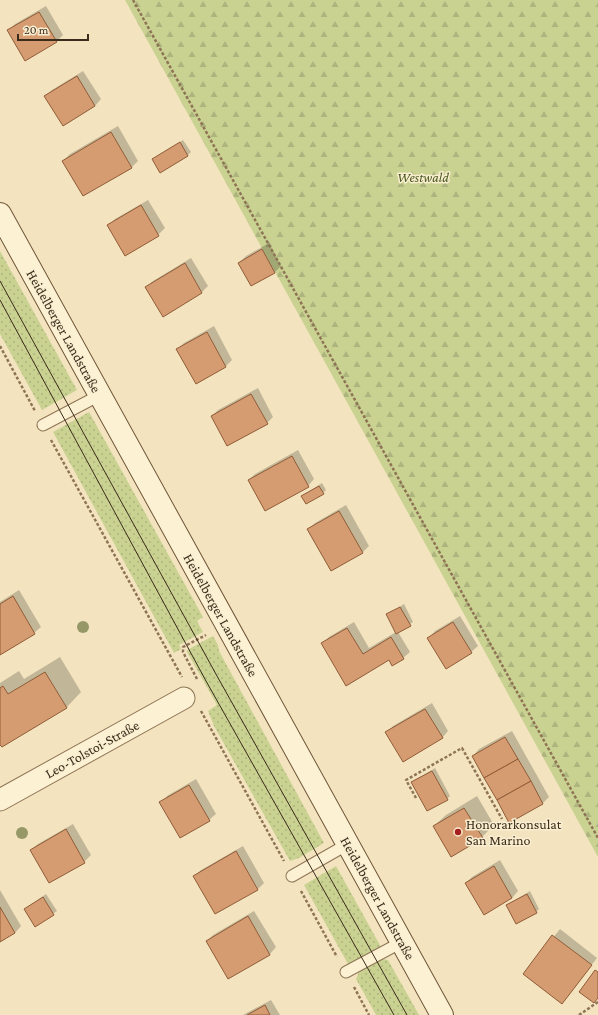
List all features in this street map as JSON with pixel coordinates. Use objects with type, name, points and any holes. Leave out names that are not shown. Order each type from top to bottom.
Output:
[{"type":"street","name":"Heidelberger Landstraße","points":[[0,216],[442,1015]]},
{"type":"street","name":"Leo-Tolstoi-Straße","points":[[0,800],[184,698]]},
{"type":"lane","points":[[43,425],[100,395]]},
{"type":"lane","points":[[292,876],[348,844]]},
{"type":"lane","points":[[346,972],[402,942]]},
{"type":"path","points":[[133,0],[598,838]]},
{"type":"path","points":[[198,682],[183,652],[184,648],[226,624]]},
{"type":"path","points":[[416,798],[406,780],[462,748],[502,819]]},
{"type":"path","points":[[579,1015],[598,1002]]},
{"type":"green space","name":"Westwald","points":[[125,0],[598,0],[598,857]]},
{"type":"green space","points":[[0,251],[77,390],[42,410],[0,334]]},
{"type":"green space","points":[[89,412],[203,617],[197,621],[203,632],[179,645],[181,649],[174,653],[53,432]]},
{"type":"green space","points":[[213,636],[218,645],[219,651],[324,843],[299,858],[290,861],[214,726],[208,711],[217,705],[187,650]]},
{"type":"green space","points":[[336,866],[381,947],[348,964],[304,885]]},
{"type":"green space","points":[[382,959],[388,960],[419,1015],[376,1015],[356,979],[359,972]]},
{"type":"building","points":[[39,12],[57,42],[25,61],[7,30]]},
{"type":"building","points":[[77,76],[95,106],[63,126],[44,96]]},
{"type":"building","points":[[111,132],[132,168],[83,196],[62,161]]},
{"type":"building","points":[[180,142],[188,156],[160,173],[152,159]]},
{"type":"building","points":[[141,205],[159,236],[125,256],[107,225]]},
{"type":"building","points":[[262,249],[275,273],[251,286],[238,263]]},
{"type":"building","points":[[185,263],[202,293],[163,317],[145,287]]},
{"type":"building","points":[[207,332],[226,367],[196,384],[176,349]]},
{"type":"building","points":[[251,394],[268,424],[227,446],[211,416]]},
{"type":"building","points":[[292,456],[309,487],[265,511],[248,480]]},
{"type":"building","points":[[319,486],[324,494],[306,504],[301,496]]},
{"type":"building","points":[[339,511],[363,553],[331,571],[307,529]]},
{"type":"building","points":[[13,596],[35,634],[0,655],[0,604]]},
{"type":"building","points":[[400,607],[411,626],[396,634],[386,614]]},
{"type":"building","points":[[453,622],[472,653],[446,669],[427,638]]},
{"type":"building","points":[[347,628],[363,654],[391,637],[404,659],[392,666],[389,660],[346,686],[321,643]]},
{"type":"building","points":[[45,672],[67,708],[2,747],[0,745],[0,688],[3,686],[8,694]]},
{"type":"building","points":[[425,709],[443,738],[403,762],[385,732]]},
{"type":"building","points":[[505,737],[518,759],[484,778],[472,756]]},
{"type":"building","points":[[518,759],[531,781],[497,800],[484,778]]},
{"type":"building","points":[[432,771],[448,800],[427,811],[411,782]]},
{"type":"building","points":[[531,781],[543,804],[509,823],[497,800]]},
{"type":"building","points":[[189,785],[210,821],[180,838],[159,802]]},
{"type":"building","name":"Honorarkonsulat San Marino","points":[[464,808],[483,838],[451,857],[433,826]]},
{"type":"building","points":[[66,829],[85,863],[49,883],[30,850]]},
{"type":"building","points":[[236,851],[258,890],[215,914],[193,876]]},
{"type":"building","points":[[494,866],[512,898],[484,915],[465,883]]},
{"type":"building","points":[[527,894],[537,913],[516,924],[506,905]]},
{"type":"building","points":[[43,897],[54,915],[35,927],[24,909]]},
{"type":"building","points":[[0,907],[15,933],[0,942]]},
{"type":"building","points":[[248,916],[270,955],[228,979],[206,941]]},
{"type":"building","points":[[552,935],[592,965],[562,1004],[523,974]]},
{"type":"building","points":[[595,970],[598,972],[598,998],[594,1003],[579,992]]},
{"type":"building","points":[[265,1005],[270,1015],[247,1015]]},
{"type":"tram line","points":[[0,281],[217,676],[407,1015]]},
{"type":"tram line","points":[[0,300],[206,681],[394,1015]]},
{"type":"place","name":"Honorarkonsulat San Marino","points":[[458,832]]}]
